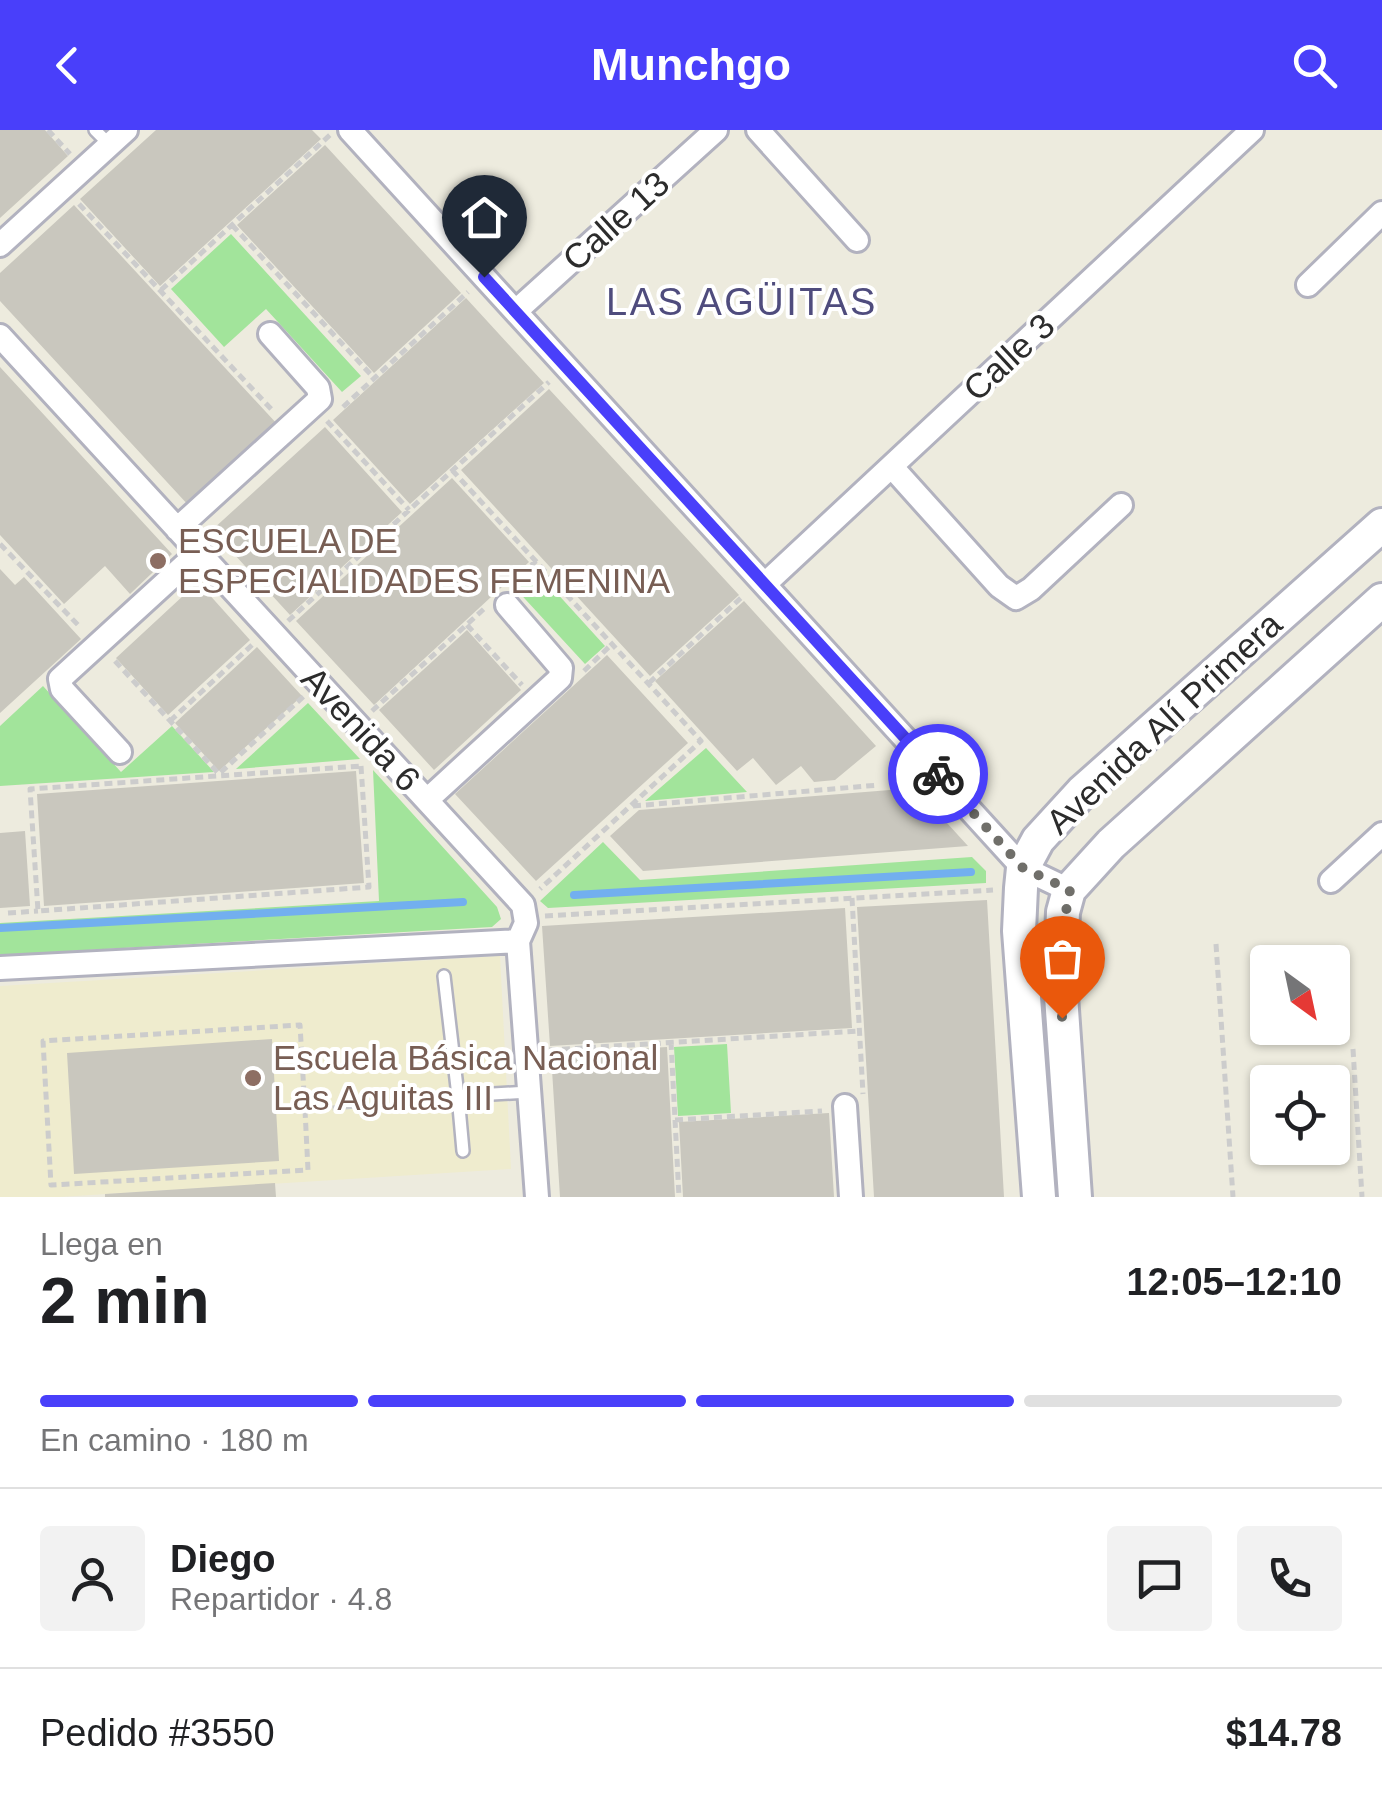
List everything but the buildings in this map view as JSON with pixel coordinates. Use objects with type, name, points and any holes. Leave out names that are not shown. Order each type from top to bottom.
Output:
[{"type":"main road","name":"Avenida Alí Primera","points":[[1022,878],[1038,840],[1082,792],[1382,525]]},
{"type":"main road","name":"Avenida Alí Primera","points":[[1075,1197],[1060,982],[1063,912],[1070,890],[1111,844],[1382,600]]},
{"type":"main road","points":[[1022,878],[1020,931],[1039,1197]]},
{"type":"street","points":[[350,130],[763,582],[1022,878],[1070,890]]},
{"type":"street","name":"Calle 13","points":[[516,311],[716,130]]},
{"type":"street","points":[[758,130],[857,240]]},
{"type":"street","name":"Calle 3","points":[[763,582],[1252,130]]},
{"type":"street","points":[[0,246],[84,169],[110,135]]},
{"type":"street","points":[[1308,286],[1382,213]]},
{"type":"street","points":[[177,528],[320,398],[322,393],[270,334]]},
{"type":"street","name":"Avenida 6","points":[[0,336],[427,800],[524,911]]},
{"type":"street","points":[[892,466],[999,586],[1016,598],[1031,589],[1120,506]]},
{"type":"street","points":[[120,752],[60,685],[60,679],[199,552]]},
{"type":"street","points":[[427,800],[560,678],[562,668],[503,597]]},
{"type":"street","points":[[1331,881],[1382,834]]},
{"type":"street","points":[[524,911],[518,941],[535,1197]]},
{"type":"street","points":[[0,968],[518,941]]},
{"type":"street","points":[[851,1107],[851,1197]]},
{"type":"lane","points":[[444,976],[463,1152]]},
{"type":"lane","points":[[458,1096],[529,1092]]},
{"type":"path","points":[[48,130],[84,169]]},
{"type":"path","points":[[160,291],[336,130]]},
{"type":"path","points":[[64,187],[289,428]]},
{"type":"path","points":[[232,225],[374,378]]},
{"type":"path","points":[[170,721],[566,366]]},
{"type":"path","points":[[327,421],[409,510]]},
{"type":"path","points":[[452,470],[701,741],[524,911]]},
{"type":"path","points":[[0,544],[219,774],[319,682]]},
{"type":"path","points":[[357,725],[467,624],[503,597],[536,561]]},
{"type":"path","points":[[648,683],[763,582]]},
{"type":"path","points":[[467,624],[536,700]]},
{"type":"path","points":[[8,913],[38,911],[370,887],[362,766],[30,790],[38,911]]},
{"type":"path","points":[[630,807],[879,785]]},
{"type":"path","points":[[524,911],[852,898],[1022,878]]},
{"type":"path","points":[[675,1120],[851,1107],[859,1031],[852,898]]},
{"type":"path","points":[[1216,944],[1234,1197]]},
{"type":"path","points":[[300,1026],[305,1110],[308,1170],[51,1186],[43,1040],[300,1026]]},
{"type":"path","points":[[526,1051],[859,1031]]},
{"type":"path","points":[[670,1042],[679,1197]]},
{"type":"path","points":[[1353,1049],[1362,1197]]},
{"type":"path","points":[[305,1110],[385,1104]]},
{"type":"shaded area","name":"Escuela Básica Nacional Las Aguitas III","points":[[500,956],[511,1169],[59,1197],[0,1197],[0,986]]},
{"type":"green space","points":[[231,234],[361,376],[342,392],[266,309],[224,347],[171,289]]},
{"type":"green space","points":[[534,568],[605,646],[585,664],[514,587]]},
{"type":"green space","points":[[43,686],[121,772],[172,726],[214,772],[0,786],[0,726]]},
{"type":"green space","points":[[308,703],[360,759],[236,769]]},
{"type":"green space","points":[[706,748],[747,792],[645,801]]},
{"type":"green space","points":[[373,770],[497,907],[501,919],[492,927],[0,955],[0,923],[379,901]]},
{"type":"green space","points":[[603,842],[640,880],[972,857],[986,871],[986,883],[548,908],[540,901]]},
{"type":"green space","points":[[727,1044],[731,1113],[678,1116],[674,1047]]},
{"type":"waterway","points":[[574,895],[971,872]]},
{"type":"waterway","points":[[0,928],[463,902]]},
{"type":"way so far","points":[[938,774],[1023,868],[1070,890],[1063,912],[1062,1018]]},
{"type":"place","name":"ESCUELA DE ESPECIALIDADES FEMENINA","points":[[158,561]]},
{"type":"place","name":"Escuela Básica Nacional Las Aguitas III","points":[[253,1078]]},
{"type":"district","name":"LAS AGÜITAS","points":[[742,302]]},
{"type":"route","points":[[484,277],[938,774]]}]
